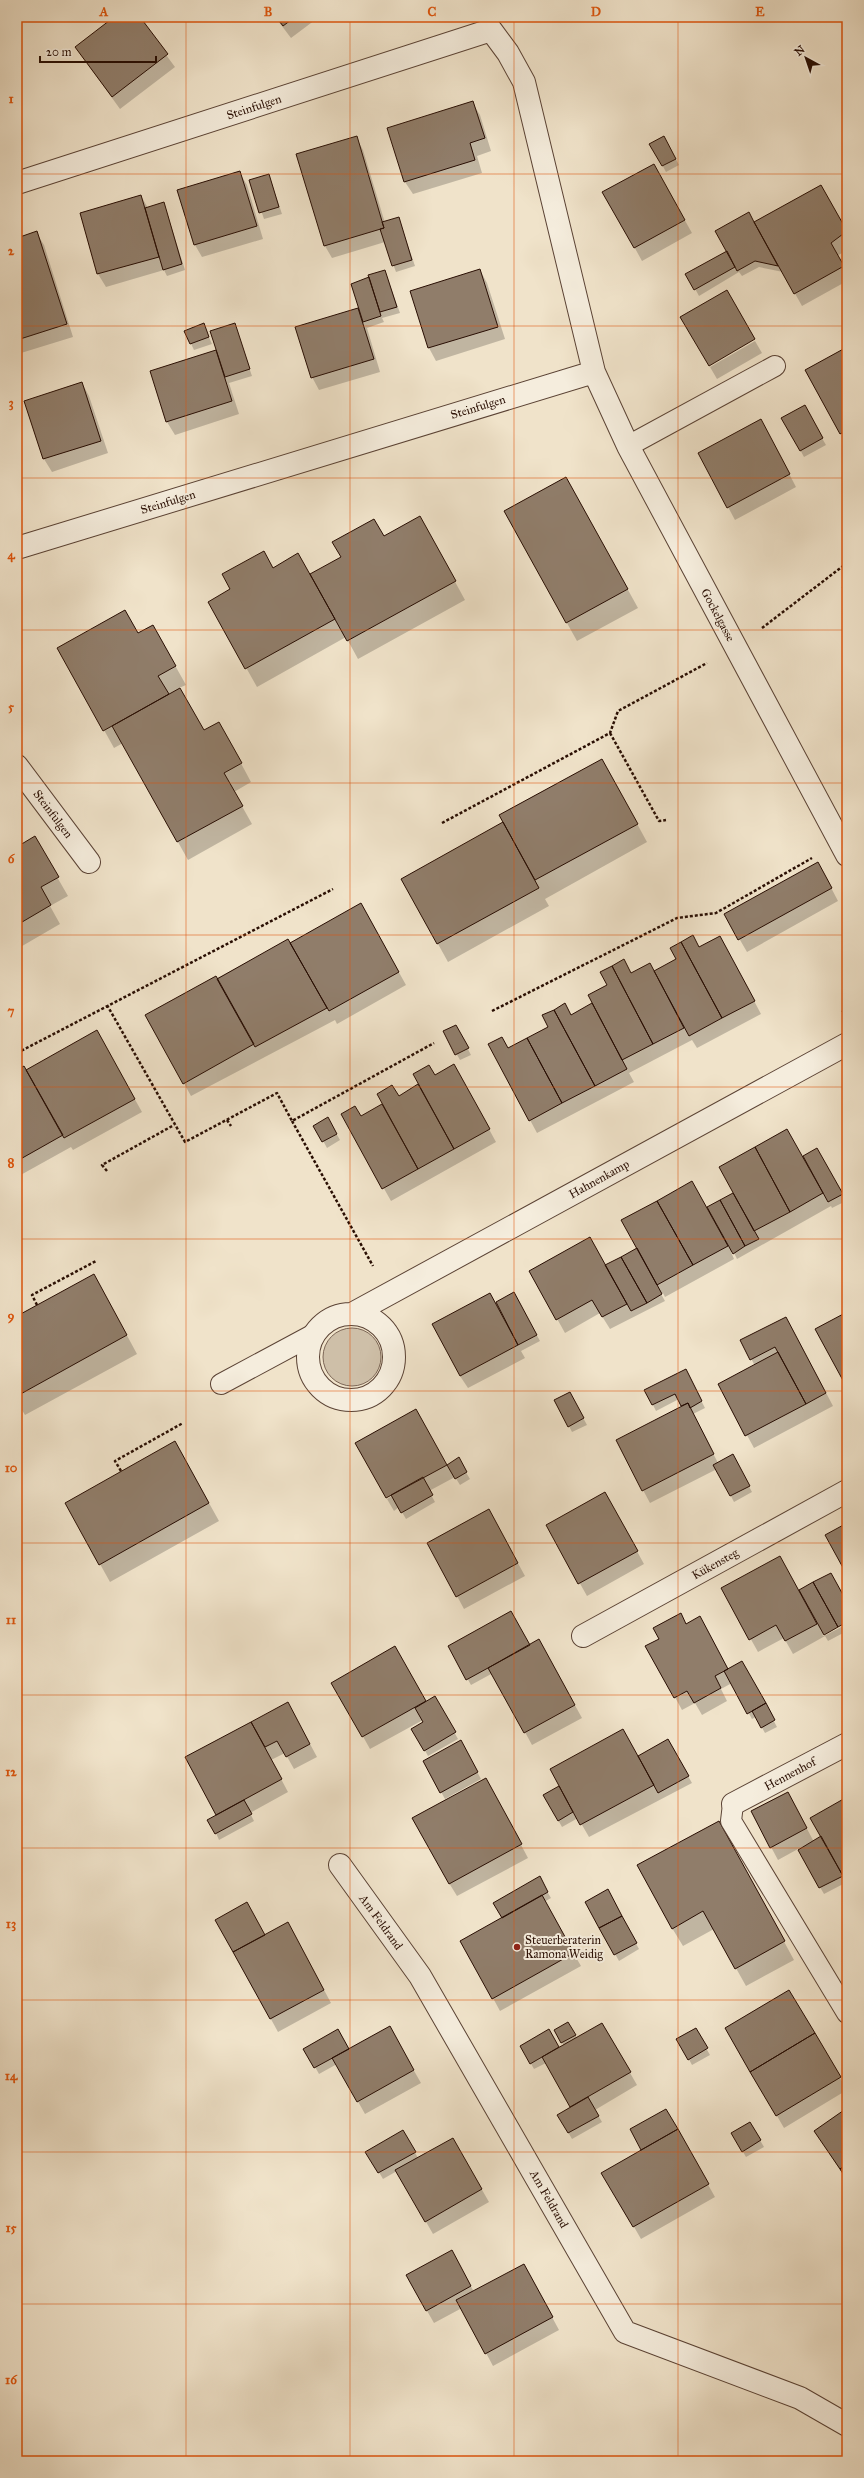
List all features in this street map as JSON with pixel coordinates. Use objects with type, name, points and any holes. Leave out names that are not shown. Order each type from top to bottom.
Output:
[{"type":"street","name":"Steinfulgen","points":[[17,184],[485,24],[508,53],[524,82],[594,372],[17,548]]},
{"type":"street","name":"Gockelgasse","points":[[594,372],[628,446],[843,849]]},
{"type":"street","name":"Steinfulgen","points":[[17,766],[89,862]]},
{"type":"street","name":"Hahnenkamp","points":[[352,1314],[367,1317],[380,1325],[389,1337],[394,1351],[393,1366],[387,1380],[377,1391],[364,1398],[349,1401],[334,1397],[322,1389],[312,1376],[308,1362],[309,1347],[316,1334],[331,1319],[352,1314],[847,1044]]},
{"type":"street","name":"Kükensteg","points":[[583,1636],[847,1491]]},
{"type":"street","name":"Hennenhof","points":[[733,1804],[847,1744]]},
{"type":"street","name":"Am Feldrand","points":[[340,1865],[420,1976],[625,2332],[800,2398],[847,2425]]},
{"type":"lane","points":[[628,446],[775,366]]},
{"type":"lane","points":[[221,1384],[316,1334]]},
{"type":"lane","points":[[733,1804],[731,1822],[847,2013]]},
{"type":"path","points":[[442,823],[610,733],[618,711],[735,648],[847,563]]},
{"type":"path","points":[[610,733],[659,821],[666,820]]},
{"type":"path","points":[[492,1011],[677,918],[716,913],[843,849]]},
{"type":"path","points":[[17,1053],[333,889]]},
{"type":"path","points":[[107,1005],[185,1142],[277,1093],[372,1266],[380,1263]]},
{"type":"path","points":[[840,1013],[847,1009]]},
{"type":"path","points":[[292,1121],[434,1043]]},
{"type":"path","points":[[227,1120],[231,1126]]},
{"type":"path","points":[[107,1171],[102,1165],[174,1125]]},
{"type":"path","points":[[37,1305],[32,1295],[96,1261]]},
{"type":"path","points":[[121,1471],[115,1462],[183,1423]]},
{"type":"shaded area","points":[[346,1328],[358,1328],[373,1336],[381,1351],[381,1363],[373,1378],[358,1386],[346,1386],[331,1378],[323,1363],[323,1351],[331,1336]]},
{"type":"building","points":[[114,17],[140,17],[168,54],[112,97],[75,47]]},
{"type":"building","points":[[276,17],[295,17],[283,26]]},
{"type":"building","points":[[473,101],[485,138],[470,143],[475,160],[404,182],[387,128]]},
{"type":"building","points":[[357,136],[384,228],[324,246],[296,154]]},
{"type":"building","points":[[664,136],[676,159],[662,166],[649,144]]},
{"type":"building","points":[[654,164],[685,220],[634,248],[602,192]]},
{"type":"building","points":[[240,171],[257,226],[194,245],[177,190]]},
{"type":"building","points":[[269,174],[279,207],[259,213],[249,180]]},
{"type":"building","points":[[821,185],[847,231],[831,243],[844,266],[794,294],[754,222]]},
{"type":"building","points":[[141,195],[159,257],[97,274],[80,213]]},
{"type":"building","points":[[164,202],[182,264],[163,270],[145,208]]},
{"type":"building","points":[[749,212],[778,266],[755,261],[737,271],[715,231]]},
{"type":"building","points":[[399,217],[412,260],[392,266],[380,229],[384,228],[382,222]]},
{"type":"building","points":[[37,231],[67,324],[17,340],[17,238]]},
{"type":"building","points":[[727,251],[735,267],[694,290],[685,274]]},
{"type":"building","points":[[480,269],[498,327],[428,348],[410,291]]},
{"type":"building","points":[[385,270],[397,307],[380,312],[368,275]]},
{"type":"building","points":[[369,277],[381,316],[363,322],[351,284]]},
{"type":"building","points":[[727,290],[755,339],[709,366],[680,317]]},
{"type":"building","points":[[358,308],[374,359],[311,378],[295,327]]},
{"type":"building","points":[[204,323],[209,337],[190,344],[184,331]]},
{"type":"building","points":[[235,323],[250,369],[225,377],[210,331]]},
{"type":"building","points":[[847,347],[847,430],[840,434],[805,370]]},
{"type":"building","points":[[216,350],[232,401],[166,422],[150,371]]},
{"type":"building","points":[[82,382],[101,441],[43,459],[24,401]]},
{"type":"building","points":[[805,405],[823,438],[800,451],[781,418]]},
{"type":"building","points":[[761,419],[790,474],[727,508],[698,453]]},
{"type":"building","points":[[566,477],[628,589],[566,623],[504,511]]},
{"type":"building","points":[[420,516],[456,581],[347,641],[310,574],[341,557],[332,542],[374,519],[384,536]]},
{"type":"building","points":[[264,551],[273,568],[298,553],[335,619],[245,669],[208,602],[230,589],[222,574]]},
{"type":"building","points":[[847,582],[847,593],[842,587]]},
{"type":"building","points":[[125,610],[138,633],[153,625],[176,666],[158,676],[169,694],[103,731],[57,648]]},
{"type":"building","points":[[180,688],[204,730],[219,722],[242,763],[224,773],[243,806],[177,842],[112,726]]},
{"type":"building","points":[[602,759],[638,824],[535,880],[499,815]]},
{"type":"building","points":[[503,822],[539,888],[437,944],[401,879]]},
{"type":"building","points":[[35,836],[59,877],[41,887],[51,905],[17,925],[17,839],[20,845]]},
{"type":"building","points":[[818,862],[832,888],[738,940],[724,914]]},
{"type":"building","points":[[361,903],[399,972],[329,1011],[290,943]]},
{"type":"building","points":[[693,935],[699,947],[720,936],[755,1001],[722,1018],[681,942]]},
{"type":"building","points":[[288,939],[327,1008],[255,1047],[217,979]]},
{"type":"building","points":[[681,942],[722,1018],[689,1036],[654,971],[676,959],[670,948]]},
{"type":"building","points":[[624,959],[631,973],[650,963],[684,1028],[653,1044],[612,966]]},
{"type":"building","points":[[612,966],[653,1044],[622,1060],[588,995],[607,985],[600,972]]},
{"type":"building","points":[[216,976],[254,1044],[183,1084],[145,1015]]},
{"type":"building","points":[[565,1003],[571,1015],[592,1003],[627,1069],[595,1086],[554,1010]]},
{"type":"building","points":[[554,1010],[595,1086],[562,1103],[527,1038],[548,1027],[542,1015]]},
{"type":"building","points":[[456,1025],[469,1048],[455,1055],[443,1031]]},
{"type":"building","points":[[97,1030],[135,1099],[64,1138],[26,1070]]},
{"type":"building","points":[[502,1037],[508,1048],[527,1038],[562,1103],[529,1121],[488,1044]]},
{"type":"building","points":[[454,1064],[490,1129],[454,1149],[413,1074],[429,1065],[435,1075]]},
{"type":"building","points":[[24,1066],[63,1135],[17,1161],[17,1070]]},
{"type":"building","points":[[418,1084],[454,1149],[418,1169],[377,1094],[392,1085],[399,1096]]},
{"type":"building","points":[[382,1104],[418,1169],[382,1189],[341,1114],[355,1106],[361,1116]]},
{"type":"building","points":[[328,1117],[337,1134],[322,1142],[313,1126]]},
{"type":"building","points":[[787,1129],[823,1193],[790,1212],[755,1147]]},
{"type":"building","points":[[755,1147],[790,1212],[754,1231],[719,1167]]},
{"type":"building","points":[[817,1148],[843,1194],[828,1202],[803,1156]]},
{"type":"building","points":[[692,1181],[728,1246],[693,1265],[657,1201]]},
{"type":"building","points":[[733,1193],[759,1239],[745,1246],[720,1200]]},
{"type":"building","points":[[720,1200],[745,1246],[733,1254],[707,1207]]},
{"type":"building","points":[[657,1201],[693,1265],[657,1285],[621,1220]]},
{"type":"building","points":[[590,1237],[627,1304],[602,1317],[592,1300],[556,1320],[529,1271]]},
{"type":"building","points":[[637,1248],[662,1294],[647,1303],[621,1257]]},
{"type":"building","points":[[621,1257],[647,1303],[631,1311],[605,1265]]},
{"type":"building","points":[[94,1274],[127,1335],[17,1396],[17,1316]]},
{"type":"building","points":[[514,1292],[537,1335],[518,1345],[496,1302]]},
{"type":"building","points":[[490,1293],[518,1345],[460,1376],[432,1324]]},
{"type":"building","points":[[847,1312],[847,1385],[846,1386],[815,1329]]},
{"type":"building","points":[[786,1317],[826,1393],[806,1404],[775,1347],[750,1360],[740,1340]]},
{"type":"building","points":[[778,1352],[806,1404],[745,1436],[718,1384]]},
{"type":"building","points":[[686,1369],[702,1401],[690,1408],[688,1403],[681,1406],[675,1394],[652,1405],[644,1390]]},
{"type":"building","points":[[570,1392],[584,1418],[568,1427],[554,1400]]},
{"type":"building","points":[[688,1403],[714,1454],[642,1491],[616,1440]]},
{"type":"building","points":[[416,1409],[447,1465],[386,1498],[355,1443]]},
{"type":"building","points":[[175,1441],[209,1503],[99,1565],[65,1503]]},
{"type":"building","points":[[733,1454],[750,1486],[730,1496],[713,1465]]},
{"type":"building","points":[[459,1457],[467,1472],[455,1479],[447,1465]]},
{"type":"building","points":[[423,1477],[433,1495],[401,1513],[391,1495]]},
{"type":"building","points":[[605,1492],[638,1551],[578,1584],[546,1525]]},
{"type":"building","points":[[489,1509],[518,1563],[456,1597],[427,1543]]},
{"type":"building","points":[[847,1523],[847,1575],[825,1535]]},
{"type":"building","points":[[780,1556],[817,1624],[785,1641],[776,1625],[749,1640],[721,1588]]},
{"type":"building","points":[[831,1573],[847,1602],[847,1622],[838,1627],[813,1582]]},
{"type":"building","points":[[813,1582],[838,1627],[824,1635],[799,1590]]},
{"type":"building","points":[[511,1611],[530,1645],[466,1680],[448,1646]]},
{"type":"building","points":[[681,1613],[686,1624],[700,1616],[728,1669],[715,1676],[721,1688],[694,1703],[687,1691],[674,1698],[645,1646],[659,1639],[653,1628]]},
{"type":"building","points":[[539,1639],[575,1705],[524,1733],[488,1668]]},
{"type":"building","points":[[395,1646],[426,1701],[362,1737],[331,1683]]},
{"type":"building","points":[[742,1661],[766,1703],[747,1714],[724,1671]]},
{"type":"building","points":[[435,1696],[456,1732],[424,1751],[411,1729],[423,1722],[415,1708]]},
{"type":"building","points":[[288,1702],[310,1744],[286,1757],[277,1741],[265,1747],[251,1722]]},
{"type":"building","points":[[766,1703],[775,1720],[761,1728],[752,1711]]},
{"type":"building","points":[[251,1722],[282,1779],[216,1815],[185,1757]]},
{"type":"building","points":[[623,1729],[654,1785],[580,1825],[550,1769]]},
{"type":"building","points":[[668,1739],[689,1776],[658,1793],[638,1756]]},
{"type":"building","points":[[461,1740],[478,1772],[440,1793],[423,1761]]},
{"type":"building","points":[[486,1778],[522,1844],[449,1884],[412,1818]]},
{"type":"building","points":[[559,1786],[573,1812],[558,1821],[543,1795]]},
{"type":"building","points":[[788,1792],[807,1828],[770,1848],[751,1811]]},
{"type":"building","points":[[847,1797],[847,1873],[843,1876],[810,1818]]},
{"type":"building","points":[[244,1800],[252,1814],[215,1834],[207,1820]]},
{"type":"building","points":[[719,1821],[785,1941],[735,1969],[703,1911],[672,1929],[637,1865]]},
{"type":"building","points":[[821,1836],[843,1876],[819,1888],[798,1850]]},
{"type":"building","points":[[540,1876],[548,1892],[502,1918],[493,1903]]},
{"type":"building","points":[[608,1889],[622,1916],[599,1928],[585,1902]]},
{"type":"building","name":"Steuerberaterin Ramona Weidig","points":[[542,1895],[574,1953],[492,1999],[460,1941]]},
{"type":"building","points":[[247,1902],[265,1935],[233,1952],[215,1920]]},
{"type":"building","points":[[622,1916],[637,1943],[614,1955],[599,1928]]},
{"type":"building","points":[[288,1922],[324,1990],[270,2019],[233,1952]]},
{"type":"building","points":[[789,1990],[815,2033],[750,2072],[725,2028]]},
{"type":"building","points":[[568,2022],[576,2035],[561,2043],[554,2030]]},
{"type":"building","points":[[602,2023],[631,2072],[570,2107],[542,2057]]},
{"type":"building","points":[[390,2026],[414,2070],[357,2102],[332,2058]]},
{"type":"building","points":[[696,2028],[708,2048],[688,2060],[676,2039]]},
{"type":"building","points":[[338,2029],[349,2049],[314,2068],[303,2049]]},
{"type":"building","points":[[549,2029],[559,2047],[530,2064],[520,2046]]},
{"type":"building","points":[[815,2033],[841,2077],[776,2116],[750,2072]]},
{"type":"building","points":[[588,2097],[599,2116],[568,2133],[557,2115]]},
{"type":"building","points":[[847,2108],[847,2164],[840,2169],[814,2131]]},
{"type":"building","points":[[666,2109],[678,2129],[641,2150],[630,2129]]},
{"type":"building","points":[[750,2122],[761,2140],[742,2152],[731,2133]]},
{"type":"building","points":[[678,2129],[709,2184],[633,2227],[601,2173]]},
{"type":"building","points":[[403,2130],[416,2152],[378,2173],[365,2152]]},
{"type":"building","points":[[453,2138],[482,2189],[425,2222],[395,2170]]},
{"type":"building","points":[[847,2164],[847,2180],[840,2169]]},
{"type":"building","points":[[452,2250],[471,2286],[426,2311],[406,2275]]},
{"type":"building","points":[[524,2264],[553,2317],[485,2354],[456,2300]]},
{"type":"place","name":"Steuerberaterin Ramona Weidig","points":[[517,1947]]}]
